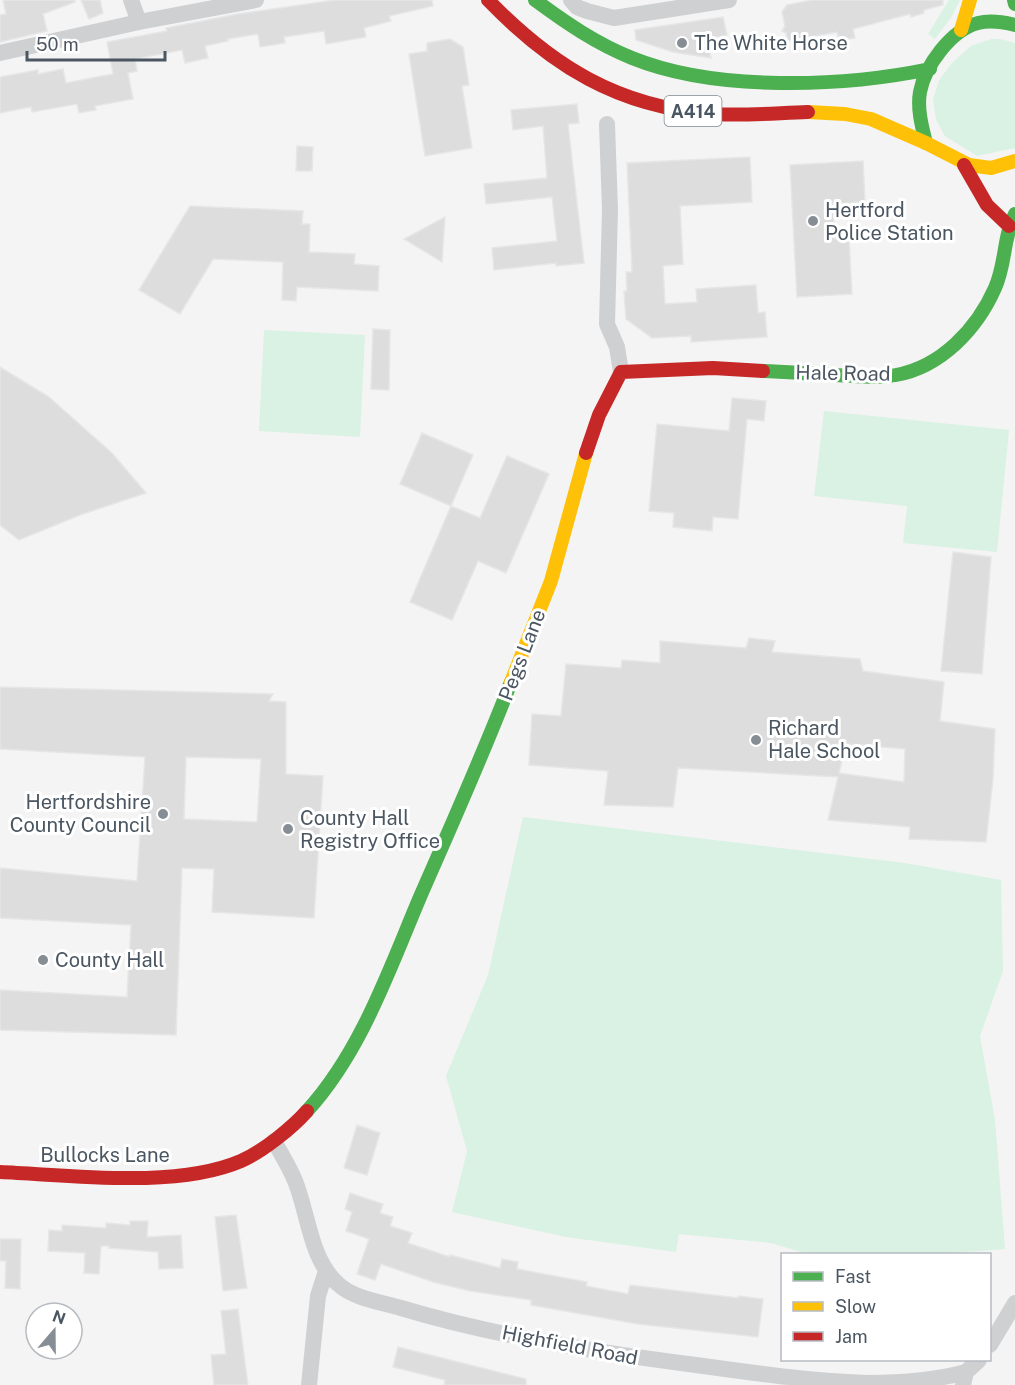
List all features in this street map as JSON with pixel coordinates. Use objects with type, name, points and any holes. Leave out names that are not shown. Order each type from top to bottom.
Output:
[{"type":"main road","name":"A414","points":[[488,0],[506,21],[541,52],[585,79],[617,93],[658,105],[700,112],[748,115],[836,112],[871,119],[926,143]]},
{"type":"main road","name":"A414","points":[[534,0],[582,36],[616,54],[650,66],[692,76],[774,83],[863,79],[904,75],[930,69]]},
{"type":"main road","points":[[962,30],[970,0]]},
{"type":"main road","points":[[1015,25],[1001,22],[975,24],[962,30],[940,53],[930,69],[920,91],[919,109],[926,143],[936,151],[964,165],[989,168],[1015,161]]},
{"type":"main road","name":"Hale Road","points":[[621,372],[713,368],[866,377],[896,375],[942,355],[962,339],[984,312],[1010,258],[1012,220],[993,214],[983,201],[964,165]]},
{"type":"main road","name":"Pegs Lane","points":[[274,1141],[294,1126],[322,1095],[350,1051],[378,996],[513,678],[551,581],[599,415],[621,372]]},
{"type":"main road","name":"Bullocks Lane","points":[[0,1172],[152,1178],[200,1172],[243,1160],[274,1141]]},
{"type":"street","points":[[131,0],[139,22]]},
{"type":"street","points":[[0,53],[139,22],[256,0]]},
{"type":"street","points":[[571,0],[587,11],[614,18],[729,0]]},
{"type":"street","points":[[607,124],[610,210],[607,324],[617,347],[621,372]]},
{"type":"street","name":"Highfield Road","points":[[274,1141],[298,1188],[314,1244],[326,1271],[340,1286],[360,1296],[429,1316],[644,1359],[765,1376],[868,1383],[964,1378]]},
{"type":"street","points":[[309,1385],[318,1296],[326,1271]]},
{"type":"street","points":[[991,1343],[1015,1303]]},
{"type":"street","points":[[964,1378],[977,1361]]},
{"type":"green space","points":[[949,0],[960,0],[952,16],[935,39],[928,34]]},
{"type":"green space","points":[[991,39],[1015,43],[1015,148],[977,156],[945,136],[936,120],[933,100],[939,80],[953,62],[971,46]]},
{"type":"green space","points":[[264,330],[365,335],[360,437],[259,431]]},
{"type":"green space","points":[[824,411],[1009,430],[997,552],[903,543],[907,506],[814,496]]},
{"type":"green space","points":[[523,817],[905,863],[1001,880],[1003,971],[980,1036],[995,1120],[1005,1249],[952,1253],[804,1253],[771,1243],[679,1234],[676,1252],[566,1237],[452,1212],[467,1151],[446,1076],[488,975]]},
{"type":"building","points":[[3,0],[75,0],[75,2],[43,14],[47,31],[0,42],[0,15],[6,14]]},
{"type":"building","points":[[81,0],[100,0],[103,13],[89,19]]},
{"type":"building","points":[[335,0],[432,0],[433,6],[389,16],[391,21],[364,28],[366,37],[326,44],[324,31],[284,37],[285,43],[260,47],[258,34],[205,46],[208,58],[185,63],[182,50],[135,59],[137,71],[128,73],[133,99],[95,106],[96,110],[79,113],[77,104],[32,112],[31,107],[0,113],[0,77],[38,70],[38,74],[63,69],[66,83],[113,74],[107,42],[238,14]]},
{"type":"building","points":[[812,0],[943,0],[943,5],[924,10],[924,13],[911,17],[910,14],[853,29],[855,38],[839,40],[837,32],[788,41],[786,33],[782,31],[785,26],[782,12],[787,5]]},
{"type":"building","points":[[723,17],[727,35],[708,39],[711,58],[673,52],[636,40],[635,30]]},
{"type":"building","points":[[450,39],[463,47],[469,85],[462,86],[472,148],[425,156],[409,54],[427,51],[427,43]]},
{"type":"building","points":[[577,104],[579,123],[568,124],[584,263],[556,266],[556,263],[494,270],[492,248],[557,241],[552,197],[486,204],[484,184],[547,178],[543,126],[513,130],[511,110]]},
{"type":"building","points":[[297,146],[313,147],[312,171],[296,171]]},
{"type":"building","points":[[750,157],[752,202],[680,206],[683,264],[663,266],[665,304],[697,302],[696,289],[756,285],[758,313],[765,312],[767,337],[691,342],[691,336],[652,338],[626,319],[624,291],[627,291],[626,272],[632,272],[627,163]]},
{"type":"building","name":"Hertford Police Station","points":[[863,161],[865,202],[833,204],[835,239],[849,238],[852,294],[797,297],[790,165]]},
{"type":"building","points":[[190,206],[303,211],[302,224],[310,224],[309,252],[355,254],[354,264],[379,266],[378,291],[297,287],[296,301],[282,300],[283,262],[213,259],[180,314],[139,290]]},
{"type":"building","points":[[445,217],[442,262],[404,239]]},
{"type":"building","points":[[373,329],[390,330],[389,390],[371,389]]},
{"type":"building","points":[[0,367],[49,397],[112,453],[146,493],[80,515],[19,540],[0,525]]},
{"type":"building","points":[[732,398],[766,401],[764,421],[747,419],[738,519],[713,517],[712,531],[673,527],[674,513],[649,511],[657,424],[729,431]]},
{"type":"building","points":[[422,433],[473,455],[451,506],[400,484]]},
{"type":"building","points":[[507,456],[549,474],[506,573],[478,561],[452,620],[410,602],[451,506],[480,518]]},
{"type":"building","points":[[953,552],[991,557],[982,674],[941,671]]},
{"type":"building","points":[[749,638],[775,641],[772,652],[860,659],[863,671],[944,682],[940,721],[995,729],[993,779],[986,842],[909,839],[910,827],[828,820],[838,777],[678,768],[673,807],[604,805],[608,771],[529,765],[532,714],[561,716],[566,664],[621,668],[622,660],[660,663],[660,641],[746,648]],"holes":[[[846,744],[905,749],[904,782],[839,773]]]},
{"type":"building","name":"Hertfordshire County Council","points":[[0,687],[273,694],[269,701],[286,702],[286,774],[323,776],[314,918],[212,912],[214,869],[182,868],[176,1035],[0,1030],[0,990],[127,997],[131,925],[0,918],[0,868],[137,881],[145,757],[0,749]],"holes":[[[186,757],[261,759],[257,822],[184,819]]]},
{"type":"building","points":[[357,1125],[380,1133],[367,1175],[344,1168]]},
{"type":"building","points":[[350,1193],[383,1204],[380,1213],[393,1217],[390,1226],[412,1233],[408,1243],[450,1257],[450,1255],[500,1268],[502,1259],[518,1262],[517,1269],[587,1282],[586,1286],[628,1294],[630,1285],[763,1299],[758,1337],[638,1324],[531,1305],[531,1300],[470,1291],[433,1282],[381,1264],[375,1280],[357,1274],[369,1239],[346,1231],[352,1212],[345,1209]]},
{"type":"building","points":[[236,1215],[247,1288],[223,1291],[215,1217]]},
{"type":"building","points":[[130,1221],[148,1221],[147,1237],[181,1235],[183,1268],[159,1269],[158,1252],[101,1246],[99,1274],[84,1273],[85,1253],[48,1251],[49,1230],[62,1231],[62,1225],[106,1228],[106,1223],[130,1225]]},
{"type":"building","points":[[0,1239],[21,1239],[20,1289],[5,1288],[6,1261],[0,1261]]},
{"type":"building","points":[[238,1309],[248,1385],[214,1385],[211,1355],[226,1354],[221,1311]]},
{"type":"building","points":[[398,1347],[526,1379],[526,1385],[444,1385],[445,1380],[393,1367]]},
{"type":"traffic: fast","points":[[535,0],[582,32],[632,58],[665,69],[702,77],[780,83],[820,82],[859,80],[930,69]]},
{"type":"traffic: fast","points":[[1014,0],[1015,4]]},
{"type":"traffic: fast","points":[[926,143],[919,98],[927,71],[941,50],[958,33],[978,23],[996,22],[1015,25]]},
{"type":"traffic: fast","points":[[763,371],[881,377],[912,371],[928,364],[956,344],[978,318],[987,303],[999,279],[1008,232],[1015,214]]},
{"type":"traffic: fast","points":[[307,1111],[343,1063],[372,1009],[511,682]]},
{"type":"traffic: slow","points":[[961,30],[970,0]]},
{"type":"traffic: slow","points":[[808,112],[845,114],[871,119],[969,165],[991,168],[1015,161]]},
{"type":"traffic: slow","points":[[511,682],[551,581],[586,453]]},
{"type":"traffic: jam","points":[[488,0],[512,24],[562,63],[589,79],[646,103],[712,114],[808,112]]},
{"type":"traffic: jam","points":[[964,165],[987,205],[1009,226]]},
{"type":"traffic: jam","points":[[586,453],[599,415],[621,372],[713,368],[763,371]]},
{"type":"traffic: jam","points":[[0,1172],[155,1178],[215,1170],[258,1152],[285,1132],[307,1111]]},
{"type":"place","name":"The White Horse","points":[[682,43]]},
{"type":"place","name":"Hertford Police Station","points":[[813,221]]},
{"type":"place","name":"Richard Hale School","points":[[756,740]]},
{"type":"place","name":"Hertfordshire County Council","points":[[163,814]]},
{"type":"place","name":"County Hall Registry Office","points":[[288,829]]},
{"type":"place","name":"County Hall","points":[[43,960]]}]
